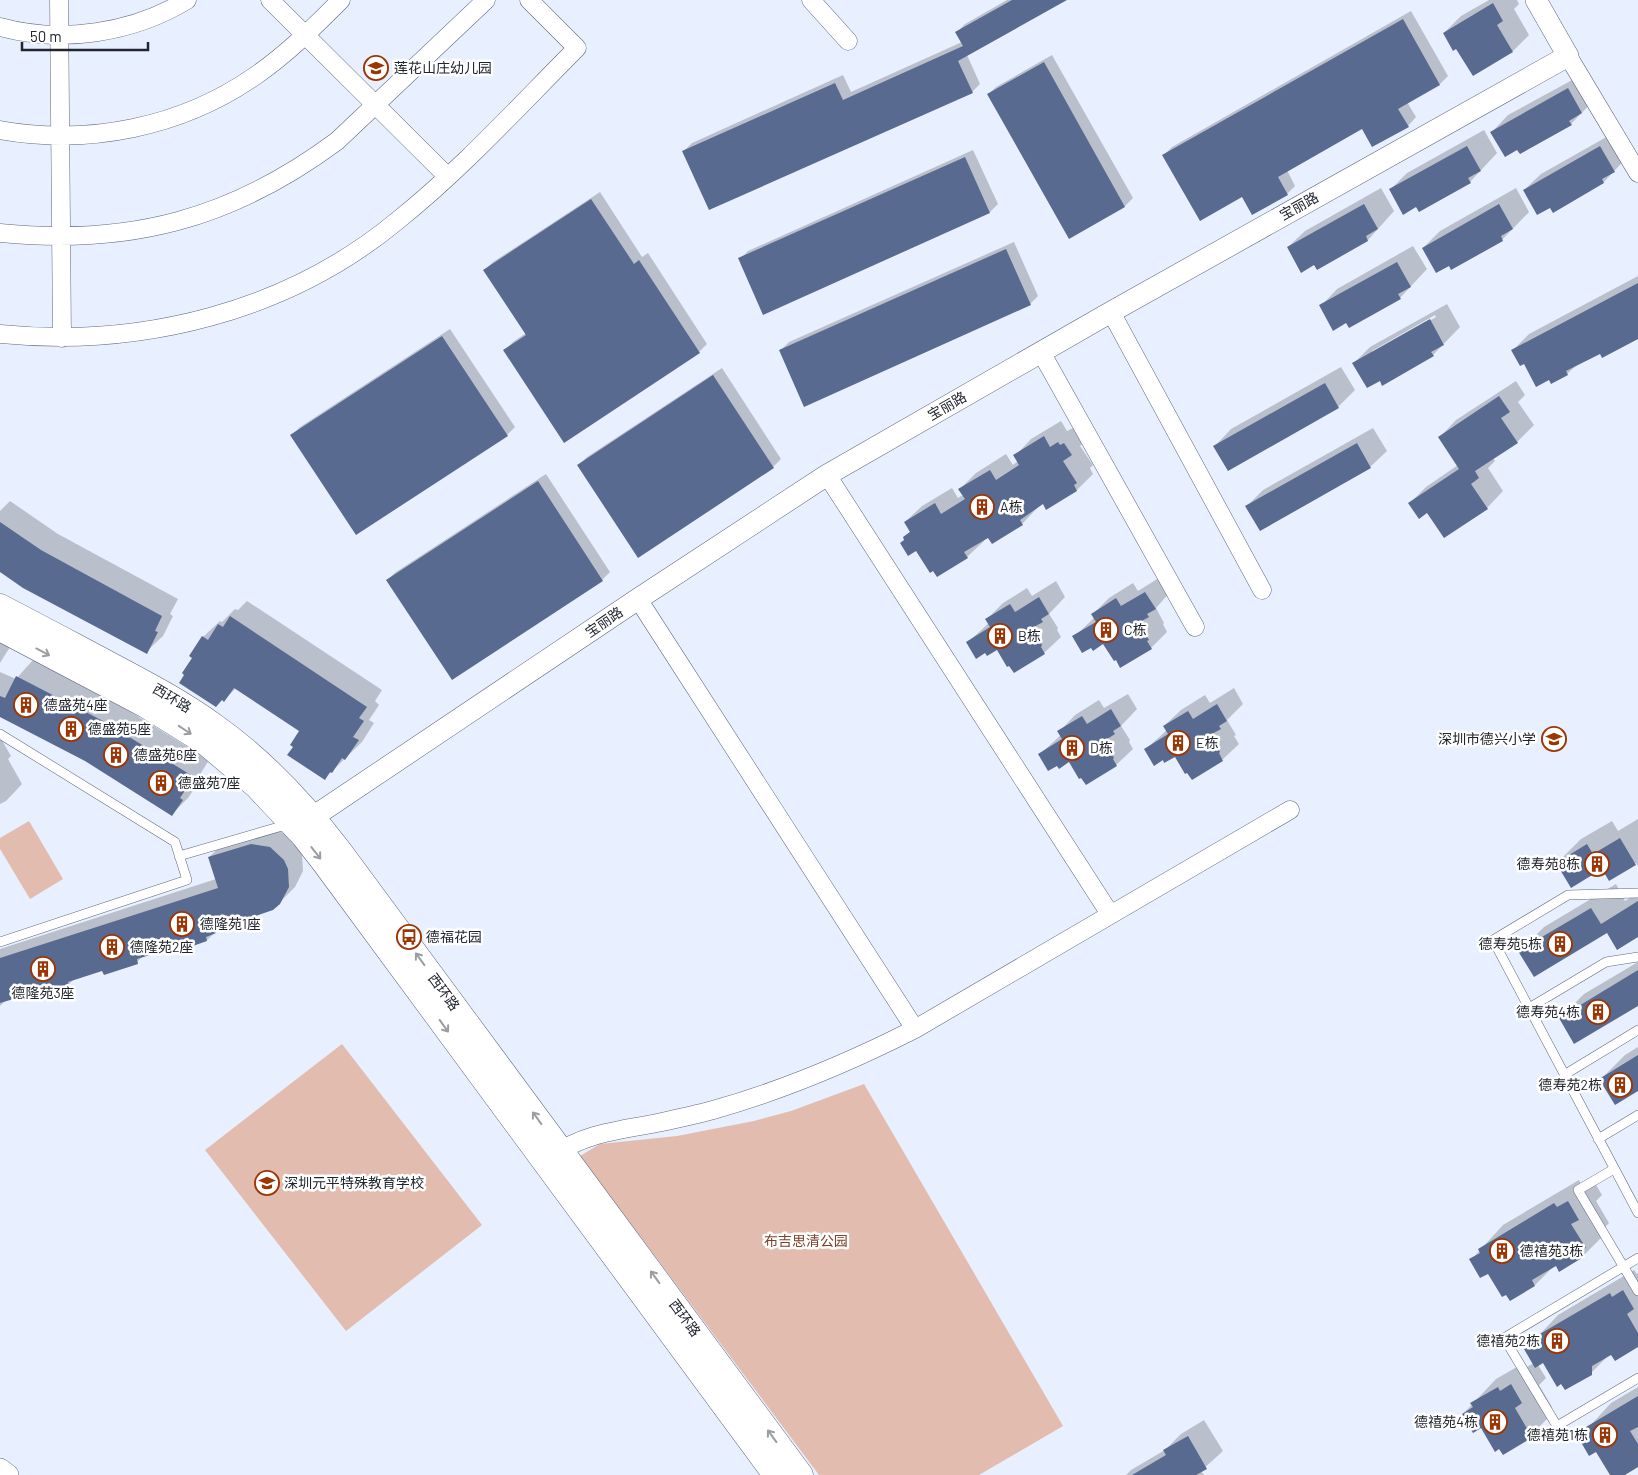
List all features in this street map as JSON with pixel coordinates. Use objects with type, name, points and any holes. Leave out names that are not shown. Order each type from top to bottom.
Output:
[{"type":"main road","name":"西环路","points":[[0,606],[156,688],[186,706],[244,748],[270,771],[302,820]]},
{"type":"main road","name":"西环路","points":[[0,629],[175,723],[340,851],[775,1475]]},
{"type":"main road","name":"西环路","points":[[553,1156],[801,1475]]},
{"type":"street","points":[[59,0],[62,338]]},
{"type":"street","points":[[0,27],[59,35],[95,33],[117,29],[159,15],[187,0]]},
{"type":"street","points":[[270,0],[448,177]]},
{"type":"street","points":[[0,130],[45,136],[108,133],[139,127],[199,107],[255,77],[306,36],[341,0]]},
{"type":"street","points":[[0,233],[40,237],[81,237],[122,233],[162,226],[240,200],[276,182],[337,141],[486,0]]},
{"type":"street","points":[[0,334],[34,338],[85,338],[135,333],[184,324],[233,310],[280,292],[325,270],[368,244],[397,222],[448,177],[577,48],[528,0]]},
{"type":"street","points":[[811,0],[848,41]]},
{"type":"street","points":[[1536,0],[1638,173]]},
{"type":"street","name":"宝丽路","points":[[302,820],[827,475],[1111,312],[1568,56]]},
{"type":"street","points":[[1111,312],[1262,590]]},
{"type":"street","points":[[1041,352],[1195,627]]},
{"type":"street","points":[[827,475],[1110,914]]},
{"type":"street","points":[[638,599],[915,1029]]},
{"type":"street","points":[[553,1156],[604,1132],[694,1114],[764,1094],[866,1054],[915,1029],[1290,810]]},
{"type":"street","points":[[0,1469],[8,1475]]},
{"type":"lane","points":[[0,734],[174,842],[187,880],[0,942]]},
{"type":"lane","points":[[179,856],[302,820]]},
{"type":"lane","points":[[1638,893],[1568,895],[1493,940],[1614,1169],[1635,1202],[1638,1213]]},
{"type":"lane","points":[[1529,1008],[1606,962],[1638,957]]},
{"type":"lane","points":[[1564,1075],[1638,1030]]},
{"type":"lane","points":[[1598,1139],[1638,1115]]},
{"type":"lane","points":[[1614,1169],[1578,1190],[1638,1291]]},
{"type":"lane","points":[[1638,1258],[1504,1338],[1557,1426],[1638,1378]]},
{"type":"green space","points":[[29,821],[63,879],[30,899],[0,849],[0,838]]},
{"type":"green space","points":[[342,1044],[482,1225],[346,1331],[205,1150]]},
{"type":"green space","name":"布吉思清公园","points":[[864,1084],[1063,1426],[979,1475],[819,1475],[580,1156],[600,1144],[677,1136],[754,1121],[791,1111]]},
{"type":"building","points":[[1012,0],[1067,0],[958,61],[973,93],[709,210],[682,151],[835,83],[843,100],[963,46],[955,32]]},
{"type":"building","points":[[1493,3],[1503,21],[1497,25],[1513,52],[1473,76],[1456,49],[1453,51],[1443,33]]},
{"type":"building","points":[[1403,19],[1440,85],[1398,109],[1409,127],[1372,147],[1362,129],[1278,177],[1288,195],[1252,215],[1242,197],[1200,221],[1162,155]]},
{"type":"building","points":[[1044,62],[1125,207],[1069,239],[987,94]]},
{"type":"building","points":[[1568,88],[1582,113],[1569,121],[1572,125],[1520,154],[1517,150],[1505,157],[1490,132]]},
{"type":"building","points":[[1467,146],[1481,171],[1468,178],[1471,183],[1419,212],[1416,207],[1403,215],[1389,189]]},
{"type":"building","points":[[1600,146],[1615,172],[1602,179],[1604,183],[1553,213],[1550,208],[1537,215],[1523,190]]},
{"type":"building","points":[[965,157],[990,213],[763,315],[738,258]]},
{"type":"building","points":[[591,199],[634,264],[639,260],[700,353],[564,443],[503,350],[526,335],[483,270]]},
{"type":"building","points":[[1364,204],[1378,229],[1366,236],[1368,241],[1317,270],[1314,265],[1301,273],[1287,247]]},
{"type":"building","points":[[1499,204],[1513,229],[1501,236],[1503,241],[1451,270],[1449,266],[1436,273],[1422,248]]},
{"type":"building","points":[[1006,249],[1031,305],[804,407],[779,350]]},
{"type":"building","points":[[1397,262],[1411,287],[1398,294],[1401,299],[1349,328],[1346,323],[1333,331],[1319,305]]},
{"type":"building","points":[[1638,283],[1638,339],[1602,358],[1600,354],[1566,371],[1568,375],[1551,384],[1549,380],[1536,387],[1524,364],[1520,366],[1511,350]]},
{"type":"building","points":[[1430,319],[1444,345],[1431,352],[1434,356],[1382,386],[1380,381],[1367,388],[1352,363]]},
{"type":"building","points":[[442,336],[508,436],[356,535],[290,435]]},
{"type":"building","points":[[713,375],[774,468],[638,558],[577,465]]},
{"type":"building","points":[[1325,383],[1339,408],[1228,471],[1213,446]]},
{"type":"building","points":[[1499,396],[1510,412],[1501,418],[1518,443],[1475,471],[1479,478],[1471,484],[1488,509],[1444,538],[1427,513],[1419,519],[1408,503],[1459,469],[1438,437]]},
{"type":"building","name":"A栋","points":[[1044,436],[1050,447],[1058,442],[1060,445],[1064,443],[1072,455],[1063,461],[1077,483],[1074,485],[1077,491],[1046,510],[1043,504],[1020,520],[1023,525],[992,544],[988,538],[964,552],[968,558],[937,577],[933,571],[930,573],[916,551],[908,556],[900,543],[904,540],[903,537],[910,532],[904,522],[935,503],[941,514],[965,499],[958,489],[990,470],[996,480],[1019,465],[1013,455]]},
{"type":"building","points":[[1357,443],[1371,468],[1260,531],[1245,506]]},
{"type":"building","points":[[538,481],[603,581],[452,680],[386,580]]},
{"type":"building","points":[[0,522],[41,550],[162,616],[155,631],[158,632],[147,654],[23,588],[0,572]]},
{"type":"building","name":"C栋","points":[[1145,592],[1156,609],[1147,614],[1149,617],[1138,623],[1149,640],[1147,641],[1152,649],[1120,668],[1103,644],[1093,651],[1091,648],[1082,653],[1072,636],[1096,622],[1091,614],[1116,598],[1121,606]]},
{"type":"building","name":"B栋","points":[[1039,597],[1049,614],[1041,619],[1043,622],[1032,628],[1045,654],[1014,673],[1009,666],[1007,667],[997,650],[987,656],[985,653],[976,659],[966,642],[990,627],[985,619],[1010,604],[1015,612]]},
{"type":"building","points":[[230,616],[367,707],[359,718],[364,721],[353,737],[359,740],[345,760],[342,758],[325,780],[287,755],[293,747],[290,745],[299,731],[234,688],[224,702],[222,700],[216,707],[179,683],[184,675],[182,673],[192,658],[189,656],[202,636],[208,640],[218,624],[223,627]]},
{"type":"building","points":[[16,676],[105,722],[194,777],[180,798],[183,800],[172,816],[85,761],[0,717],[0,696],[5,698]]},
{"type":"building","name":"E栋","points":[[1217,704],[1227,721],[1219,726],[1221,729],[1210,735],[1223,761],[1192,780],[1187,773],[1185,774],[1175,757],[1164,763],[1163,760],[1154,766],[1144,749],[1168,734],[1163,726],[1188,711],[1193,719]]},
{"type":"building","name":"D栋","points":[[1111,709],[1121,726],[1113,731],[1115,734],[1104,741],[1117,766],[1086,785],[1081,778],[1079,779],[1069,762],[1059,769],[1057,766],[1048,771],[1038,754],[1062,739],[1057,731],[1082,716],[1087,724]]},
{"type":"building","name":"德寿苑8栋","points":[[1620,838],[1636,865],[1609,881],[1602,869],[1571,888],[1556,863],[1587,844],[1593,854]]},
{"type":"building","points":[[251,844],[270,847],[284,860],[288,869],[289,887],[280,904],[273,910],[215,930],[216,933],[206,937],[207,941],[173,953],[172,948],[137,959],[138,964],[104,975],[102,971],[68,982],[69,986],[35,997],[34,993],[0,1003],[0,958],[218,888],[208,857]]},
{"type":"building","name":"德寿苑5栋","points":[[1638,901],[1638,937],[1617,950],[1607,933],[1534,977],[1518,951],[1591,908],[1601,924]]},
{"type":"building","name":"德寿苑4栋","points":[[1638,970],[1638,1006],[1574,1044],[1559,1018]]},
{"type":"building","name":"德寿苑2栋","points":[[1638,1055],[1638,1091],[1615,1105],[1599,1079]]},
{"type":"building","name":"德禧苑3栋","points":[[1568,1201],[1579,1220],[1571,1224],[1586,1248],[1581,1250],[1585,1256],[1559,1272],[1556,1266],[1532,1280],[1535,1286],[1510,1301],[1506,1295],[1502,1297],[1488,1274],[1480,1278],[1469,1259],[1480,1253],[1478,1249],[1554,1203],[1557,1207]]},
{"type":"building","name":"德禧苑2栋","points":[[1623,1290],[1634,1309],[1627,1314],[1638,1333],[1638,1347],[1615,1361],[1611,1355],[1592,1366],[1592,1375],[1565,1390],[1561,1384],[1557,1387],[1543,1363],[1535,1368],[1524,1349],[1535,1342],[1533,1338],[1610,1293],[1612,1297]]},
{"type":"building","name":"德禧苑4栋","points":[[1511,1384],[1522,1403],[1515,1408],[1529,1432],[1524,1434],[1528,1440],[1503,1455],[1499,1449],[1495,1452],[1481,1428],[1473,1433],[1462,1414],[1473,1407],[1470,1403],[1498,1387],[1500,1391]]},
{"type":"building","name":"德禧苑1栋","points":[[1638,1396],[1638,1427],[1630,1431],[1638,1444],[1638,1467],[1625,1475],[1610,1475],[1596,1452],[1589,1456],[1578,1437],[1588,1431],[1586,1427]]},
{"type":"building","points":[[1188,1436],[1207,1469],[1196,1475],[1132,1475],[1166,1455],[1163,1450]]},
{"type":"place","name":"莲花山庄幼儿园","points":[[376,68]]},
{"type":"place","name":"A栋","points":[[982,507]]},
{"type":"place","name":"C栋","points":[[1106,630]]},
{"type":"place","name":"B栋","points":[[1000,636]]},
{"type":"place","name":"德盛苑4座","points":[[26,705]]},
{"type":"place","name":"德盛苑5座","points":[[71,729]]},
{"type":"place","name":"深圳市德兴小学","points":[[1554,739]]},
{"type":"place","name":"E栋","points":[[1178,743]]},
{"type":"place","name":"D栋","points":[[1072,748]]},
{"type":"place","name":"德盛苑6座","points":[[116,755]]},
{"type":"place","name":"德盛苑7座","points":[[161,783]]},
{"type":"place","name":"德寿苑8栋","points":[[1597,864]]},
{"type":"place","name":"德隆苑1座","points":[[182,924]]},
{"type":"place","name":"德福花园","points":[[409,937]]},
{"type":"place","name":"德寿苑5栋","points":[[1560,944]]},
{"type":"place","name":"德隆苑2座","points":[[112,947]]},
{"type":"place","name":"德隆苑3座","points":[[43,969]]},
{"type":"place","name":"德寿苑4栋","points":[[1598,1012]]},
{"type":"place","name":"德寿苑2栋","points":[[1620,1085]]},
{"type":"place","name":"深圳元平特殊教育学校","points":[[267,1183]]},
{"type":"place","name":"德禧苑3栋","points":[[1502,1251]]},
{"type":"place","name":"德禧苑2栋","points":[[1557,1341]]},
{"type":"place","name":"德禧苑4栋","points":[[1495,1422]]},
{"type":"place","name":"德禧苑1栋","points":[[1605,1435]]}]
